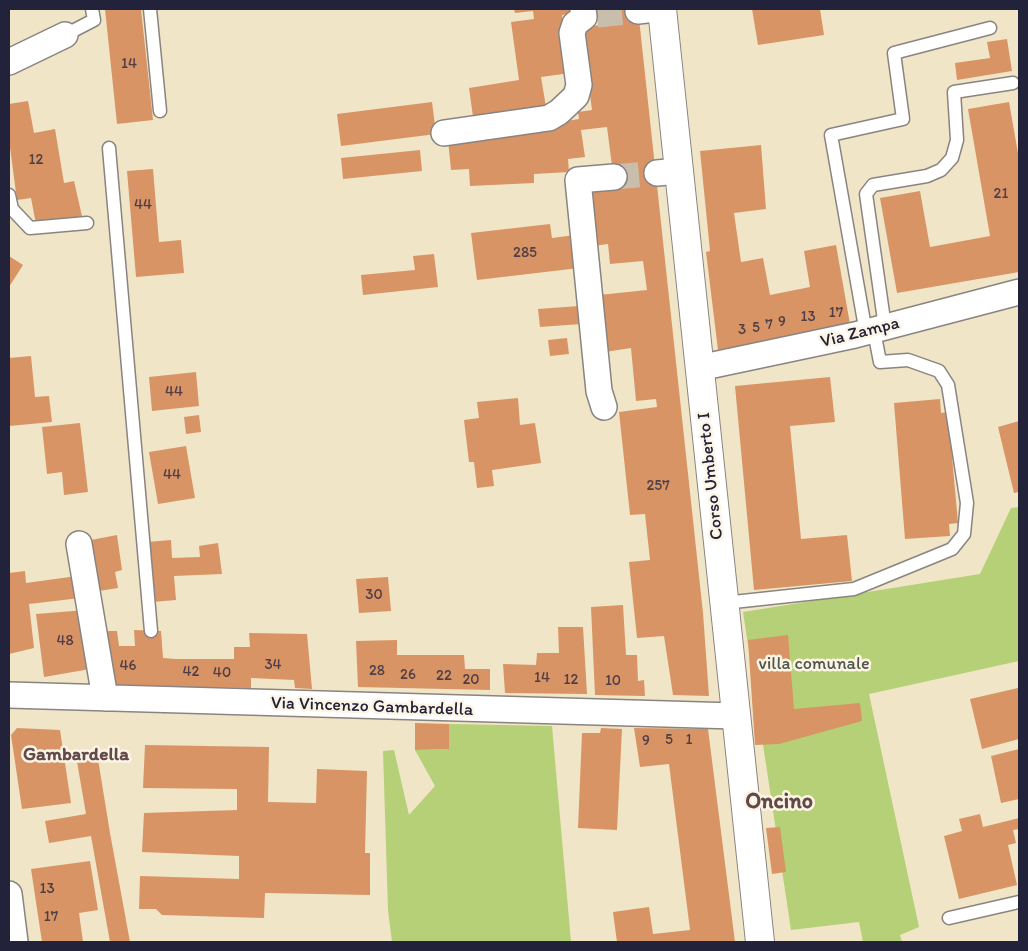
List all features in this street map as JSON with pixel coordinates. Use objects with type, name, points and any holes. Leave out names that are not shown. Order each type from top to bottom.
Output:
[{"type":"street","name":"Corso Umberto I","points":[[652,9],[668,172],[699,368],[760,942]]},
{"type":"street","points":[[444,134],[549,118],[559,112],[576,96],[579,85],[572,32],[575,24],[588,14]]},
{"type":"street","points":[[9,62],[65,35]]},
{"type":"street","points":[[604,407],[598,380],[578,180],[614,177]]},
{"type":"street","name":"Via Zampa","points":[[699,368],[875,330],[1019,292]]},
{"type":"street","points":[[79,544],[105,698]]},
{"type":"street","name":"Via Vincenzo Gambardella","points":[[9,695],[105,698],[155,692],[735,716]]},
{"type":"street","points":[[9,894],[16,942]]},
{"type":"lane","points":[[65,35],[94,20],[92,9]]},
{"type":"lane","points":[[150,9],[160,111]]},
{"type":"lane","points":[[724,603],[854,589],[952,549],[964,534],[967,503],[948,385],[939,371],[908,360],[880,362],[875,330],[831,135],[903,119],[894,53],[990,28]]},
{"type":"lane","points":[[875,330],[866,194],[873,185],[927,176],[941,170],[952,158],[958,140],[954,92],[1013,83]]},
{"type":"lane","points":[[109,148],[151,631]]},
{"type":"lane","points":[[9,195],[12,209],[30,228],[87,223]]},
{"type":"lane","points":[[949,918],[1019,902]]},
{"type":"green space","name":"villa comunale","points":[[1019,507],[1019,661],[869,694],[919,927],[900,935],[902,942],[863,942],[859,922],[791,930],[743,612],[980,574],[1011,508]]},
{"type":"green space","points":[[449,724],[552,726],[571,942],[392,942],[388,910],[383,751],[394,750],[409,815],[435,786],[415,750],[449,749]]},
{"type":"building","points":[[105,9],[141,9],[153,120],[117,124]]},
{"type":"building","points":[[514,9],[576,9],[577,13],[562,15],[570,73],[541,77],[547,113],[474,124],[469,88],[519,80],[511,22],[534,19],[533,11],[515,13]]},
{"type":"building","points":[[596,9],[638,9],[703,613],[709,696],[673,695],[664,636],[637,638],[629,562],[650,560],[645,514],[630,515],[619,412],[657,407],[656,399],[636,401],[631,348],[605,352],[599,295],[647,290],[643,261],[610,264],[608,244],[593,246],[587,193],[615,189],[607,127],[581,130],[585,157],[568,159],[569,172],[534,174],[534,183],[470,186],[469,169],[451,170],[448,140],[579,119],[578,112],[592,110],[581,28],[599,25]]},
{"type":"building","points":[[752,9],[820,9],[824,35],[758,45]]},
{"type":"building","points":[[1007,39],[1012,71],[957,80],[955,63],[990,58],[987,42]]},
{"type":"building","points":[[28,101],[34,133],[55,129],[64,183],[74,181],[82,216],[36,224],[31,198],[17,200],[9,140],[9,104]]},
{"type":"building","points":[[432,102],[436,134],[341,146],[337,114]]},
{"type":"building","points":[[1009,102],[1019,159],[1019,272],[897,293],[880,198],[920,191],[930,247],[990,236],[968,109]]},
{"type":"building","points":[[761,145],[766,209],[734,213],[741,262],[763,258],[770,295],[810,287],[804,251],[836,245],[850,324],[718,350],[706,252],[710,251],[700,151]]},
{"type":"building","points":[[420,150],[422,171],[343,179],[341,158]]},
{"type":"building","points":[[153,169],[159,242],[181,240],[184,273],[136,277],[127,171]]},
{"type":"building","points":[[550,224],[552,238],[575,235],[579,268],[477,280],[471,233]]},
{"type":"building","points":[[434,254],[438,287],[363,295],[361,275],[415,270],[413,256]]},
{"type":"building","points":[[9,256],[23,265],[9,287]]},
{"type":"building","points":[[579,306],[581,324],[540,327],[538,309]]},
{"type":"building","points":[[567,338],[569,354],[550,356],[548,340]]},
{"type":"building","points":[[31,356],[35,397],[49,396],[52,422],[9,426],[9,358]]},
{"type":"building","points":[[196,372],[199,406],[152,411],[149,377]]},
{"type":"building","points":[[830,377],[835,422],[790,426],[801,539],[847,535],[852,581],[754,590],[735,386]]},
{"type":"building","points":[[518,398],[520,425],[535,423],[541,463],[492,470],[494,486],[477,488],[474,462],[469,462],[464,420],[479,418],[477,402]]},
{"type":"building","points":[[940,399],[941,413],[948,412],[958,523],[949,524],[950,536],[905,539],[894,403]]},
{"type":"building","points":[[199,415],[201,432],[186,434],[184,417]]},
{"type":"building","points":[[1019,421],[1019,492],[1014,493],[998,427]]},
{"type":"building","points":[[80,423],[88,492],[64,495],[62,472],[47,474],[42,427]]},
{"type":"building","points":[[186,446],[195,498],[158,504],[149,452]]},
{"type":"building","points":[[117,535],[122,570],[115,572],[118,588],[99,591],[91,540]]},
{"type":"building","points":[[171,540],[172,558],[200,557],[199,546],[218,543],[222,574],[174,576],[176,600],[152,602],[147,542]]},
{"type":"building","points":[[25,571],[26,583],[77,576],[80,598],[29,604],[34,648],[9,654],[9,573]]},
{"type":"building","points":[[388,577],[391,611],[359,613],[356,579]]},
{"type":"building","points":[[623,605],[626,655],[637,655],[638,681],[644,680],[645,696],[595,695],[591,607]]},
{"type":"building","points":[[86,610],[96,668],[44,677],[36,614]]},
{"type":"building","points":[[558,627],[583,627],[587,694],[505,693],[503,664],[536,665],[537,653],[559,653]]},
{"type":"building","points":[[134,630],[161,631],[163,658],[176,659],[234,659],[234,647],[250,647],[249,633],[307,634],[312,689],[295,688],[294,680],[251,678],[251,688],[109,686],[102,631],[117,631],[119,646],[135,646]]},
{"type":"building","points":[[788,635],[794,709],[860,703],[862,721],[779,744],[755,745],[748,640]]},
{"type":"building","points":[[397,640],[397,655],[464,655],[465,669],[490,669],[490,690],[358,687],[356,641]]},
{"type":"building","points":[[1018,688],[1019,739],[982,749],[970,699]]},
{"type":"building","points":[[415,723],[449,724],[449,749],[415,750]]},
{"type":"building","points":[[17,728],[60,730],[71,803],[22,809],[11,735]]},
{"type":"building","points":[[601,728],[622,729],[617,830],[578,828],[582,733],[600,733]]},
{"type":"building","points":[[634,728],[708,729],[735,942],[617,942],[613,912],[649,907],[653,934],[690,930],[669,764],[640,767]]},
{"type":"building","points":[[145,745],[269,747],[268,802],[316,803],[317,769],[367,771],[365,853],[370,853],[370,895],[265,893],[264,918],[162,915],[156,909],[139,909],[140,876],[239,879],[239,856],[142,852],[144,813],[237,810],[237,789],[143,788]]},
{"type":"building","points":[[1019,749],[1019,799],[1001,803],[991,756]]},
{"type":"building","points":[[97,753],[130,942],[110,942],[91,836],[49,843],[45,821],[86,814],[76,756]]},
{"type":"building","points":[[980,814],[983,827],[1019,818],[1019,829],[1013,830],[1016,843],[1008,845],[1017,885],[959,899],[944,836],[962,831],[959,819]]},
{"type":"building","points":[[780,827],[786,872],[772,874],[766,828]]},
{"type":"building","points":[[90,861],[98,910],[79,913],[83,942],[42,942],[31,869]]},
{"type":"tunnel","points":[[597,15],[638,11]]},
{"type":"tunnel","points":[[614,177],[657,173]]},
{"type":"district","name":"Gambardella","points":[[76,755]]},
{"type":"district","name":"Oncino","points":[[779,802]]}]
